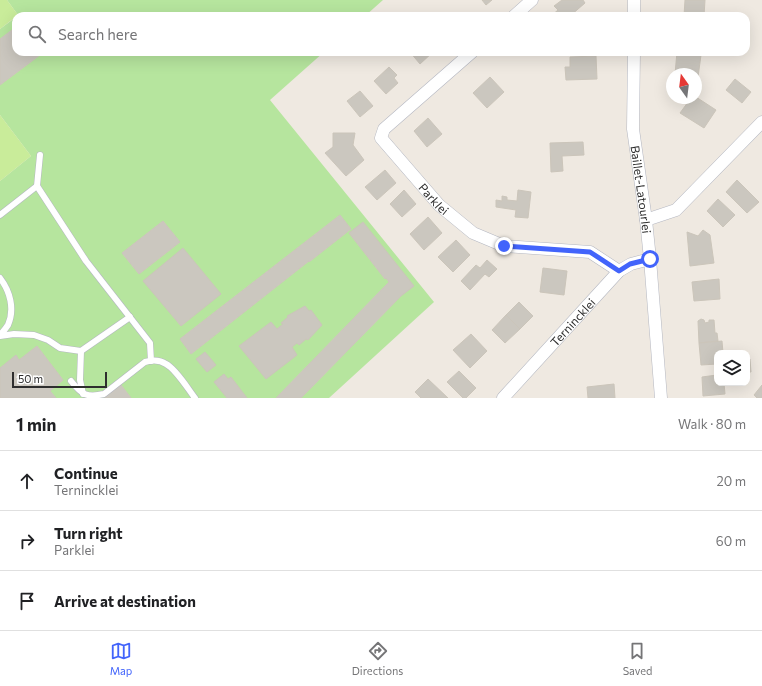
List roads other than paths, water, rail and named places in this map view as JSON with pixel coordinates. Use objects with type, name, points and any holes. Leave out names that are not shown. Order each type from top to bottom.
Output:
[{"type":"street","points":[[518,12],[532,0]]},
{"type":"street","name":"Parklei","points":[[467,56],[384,129],[381,138],[439,205],[473,233],[504,246],[590,252],[619,271]]},
{"type":"street","name":"Baillet-Latourlei","points":[[634,56],[633,129],[646,220],[661,398]]},
{"type":"street","points":[[646,220],[676,210],[762,122]]},
{"type":"street","name":"Ternincklei","points":[[503,398],[619,271],[630,264],[650,259]]},
{"type":"lane","points":[[40,155],[37,186],[86,261],[150,342],[151,361]]},
{"type":"lane","points":[[0,215],[37,186]]},
{"type":"lane","points":[[0,278],[6,286],[12,306],[8,325],[0,336]]},
{"type":"lane","points":[[0,336],[14,334],[34,335],[48,340],[60,348],[80,351],[130,317]]},
{"type":"lane","points":[[80,351],[80,380],[83,394]]},
{"type":"lane","points":[[71,382],[83,394],[88,396],[97,396],[104,394],[145,362],[160,361],[167,364],[174,370],[195,398]]}]
